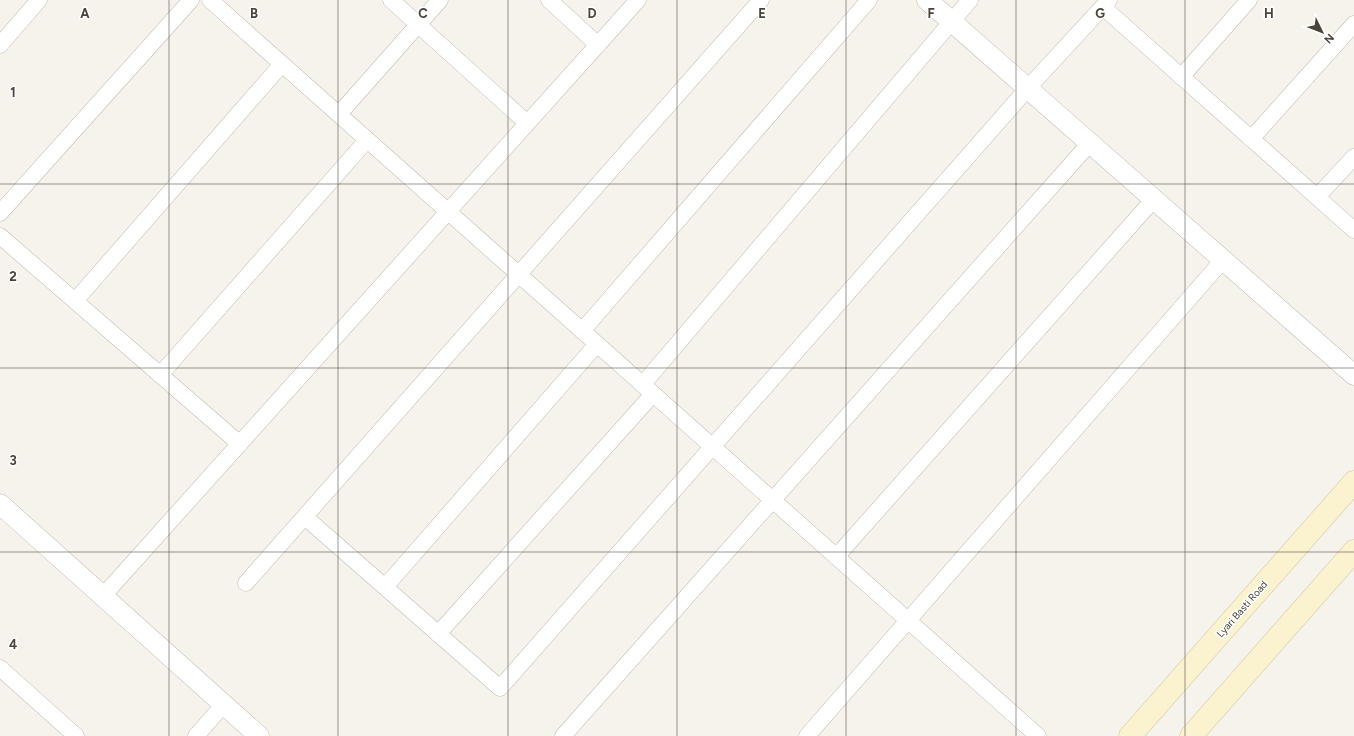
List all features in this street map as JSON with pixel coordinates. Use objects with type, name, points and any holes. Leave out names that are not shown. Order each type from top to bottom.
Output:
[{"type":"main road","name":"Lyari Basti Road","points":[[1130,736],[1354,482]]},
{"type":"main road","points":[[1191,736],[1354,551]]},
{"type":"street","points":[[0,45],[39,0]]},
{"type":"street","points":[[0,213],[191,0]]},
{"type":"street","points":[[210,0],[1038,736]]},
{"type":"street","points":[[391,0],[528,123]]},
{"type":"street","points":[[338,114],[440,0]]},
{"type":"street","points":[[548,0],[598,45]]},
{"type":"street","points":[[103,596],[638,0]]},
{"type":"street","points":[[246,583],[761,0]]},
{"type":"street","points":[[582,331],[870,0]]},
{"type":"street","points":[[927,0],[1354,375]]},
{"type":"street","points":[[438,634],[648,389],[970,0]]},
{"type":"street","points":[[1181,77],[1249,0]]},
{"type":"street","points":[[305,517],[500,688],[1028,88],[1106,4],[1181,77],[1354,230]]},
{"type":"street","points":[[1251,139],[1354,24]]},
{"type":"street","points":[[75,301],[282,64]]},
{"type":"street","points":[[160,375],[367,140]]},
{"type":"street","points":[[563,736],[1090,143]]},
{"type":"street","points":[[1318,197],[1354,156]]},
{"type":"street","points":[[836,556],[1154,198]]},
{"type":"street","points":[[0,236],[240,444]]},
{"type":"street","points":[[807,736],[1223,260]]},
{"type":"street","points":[[386,587],[596,344]]},
{"type":"street","points":[[0,504],[259,736]]},
{"type":"street","points":[[0,668],[76,736]]},
{"type":"street","points":[[196,736],[224,704]]}]
